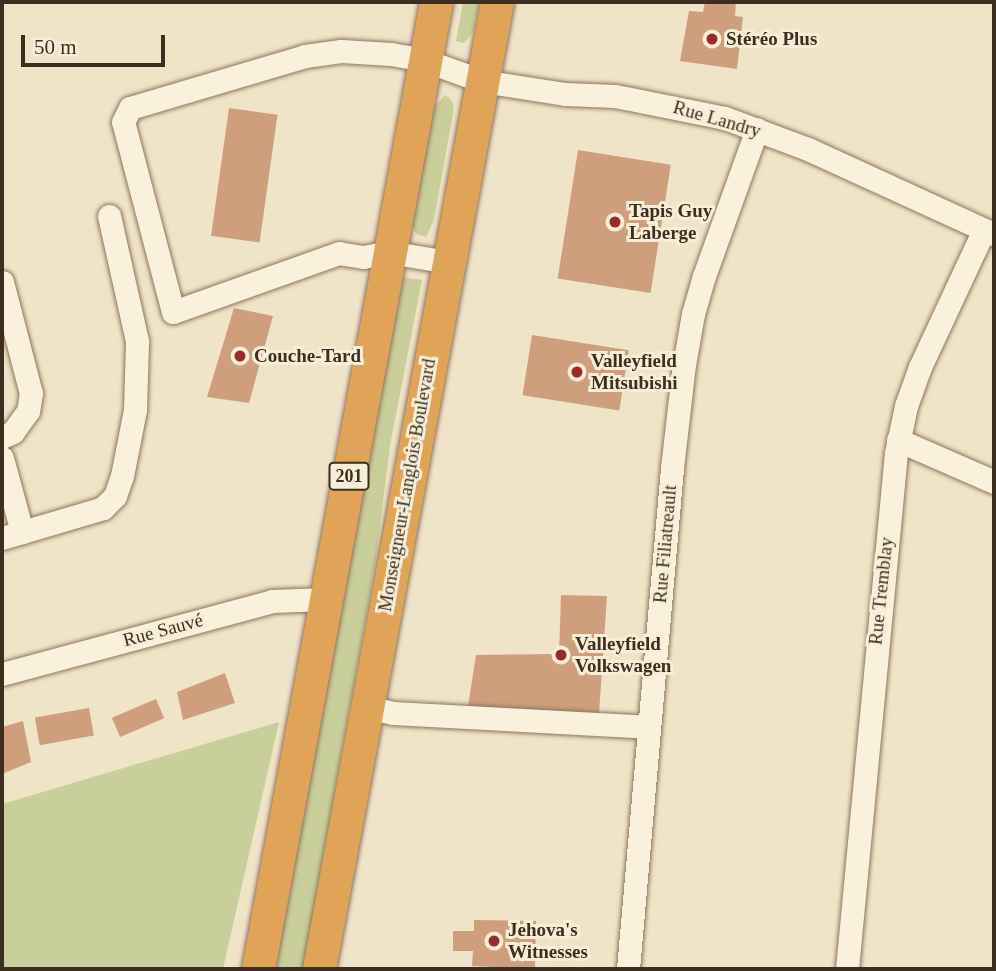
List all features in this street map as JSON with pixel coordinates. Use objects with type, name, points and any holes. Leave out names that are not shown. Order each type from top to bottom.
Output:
[{"type":"highway","name":"201","points":[[258,969],[436,2]]},
{"type":"highway","name":"Monseigneur-Langlois Boulevard","points":[[319,969],[497,2]]},
{"type":"street","name":"Rue Landry","points":[[389,252],[363,257],[339,253],[173,312],[123,122],[130,108],[305,56],[341,51],[391,54],[424,60],[482,81],[565,94],[638,100],[703,112],[808,149],[989,232]]},
{"type":"street","name":"Rue Filiatreault","points":[[628,969],[672,468],[691,327],[704,276],[757,129]]},
{"type":"street","points":[[2,458],[12,535],[103,508],[115,496],[122,476],[135,410],[137,341],[108,215]]},
{"type":"street","name":"Rue Tremblay","points":[[847,969],[878,616],[898,440],[906,406],[920,367],[989,232]]},
{"type":"street","points":[[389,252],[448,262]]},
{"type":"street","points":[[2,282],[31,393],[28,411],[13,432],[2,437]]},
{"type":"street","points":[[898,440],[994,482]]},
{"type":"street","name":"Rue Sauvé","points":[[2,674],[272,601],[326,599]]},
{"type":"street","points":[[367,707],[393,713],[648,727]]},
{"type":"green space","points":[[463,2],[479,2],[473,33],[464,43],[456,41]]},
{"type":"green space","points":[[445,95],[452,101],[454,108],[434,220],[426,237],[416,234],[410,221],[432,109]]},
{"type":"green space","points":[[403,277],[422,280],[390,446],[376,558],[303,969],[273,969]]},
{"type":"green space","points":[[279,722],[223,969],[2,969],[2,804]]},
{"type":"building","name":"Stéréo Plus","points":[[705,2],[736,2],[735,16],[743,17],[737,69],[680,61],[689,11],[703,12]]},
{"type":"building","points":[[229,108],[278,115],[260,243],[211,236]]},
{"type":"building","name":"Tapis Guy Laberge","points":[[578,150],[671,165],[651,293],[558,278]]},
{"type":"building","name":"Couche-Tard","points":[[234,308],[273,316],[249,403],[207,397]]},
{"type":"building","name":"Valleyfield Mitsubishi","points":[[532,335],[629,350],[619,411],[522,395]]},
{"type":"building","name":"Valleyfield Volkswagen","points":[[561,595],[607,596],[599,714],[468,706],[476,655],[559,654]]},
{"type":"building","points":[[225,673],[235,703],[183,720],[177,692]]},
{"type":"building","points":[[156,699],[164,718],[120,737],[112,718]]},
{"type":"building","points":[[89,708],[94,736],[40,745],[35,718]]},
{"type":"building","points":[[23,721],[31,762],[2,774],[2,727]]},
{"type":"building","name":"Jehova's Witnesses","points":[[474,920],[536,921],[535,969],[472,966],[473,951],[453,951],[453,931],[474,931]]},
{"type":"place","name":"Stéréo Plus","points":[[712,39]]},
{"type":"place","name":"Tapis Guy Laberge","points":[[615,222]]},
{"type":"place","name":"Couche-Tard","points":[[240,356]]},
{"type":"place","name":"Valleyfield Mitsubishi","points":[[577,372]]},
{"type":"place","name":"Valleyfield Volkswagen","points":[[561,655]]},
{"type":"place","name":"Jehova's Witnesses","points":[[494,941]]}]
